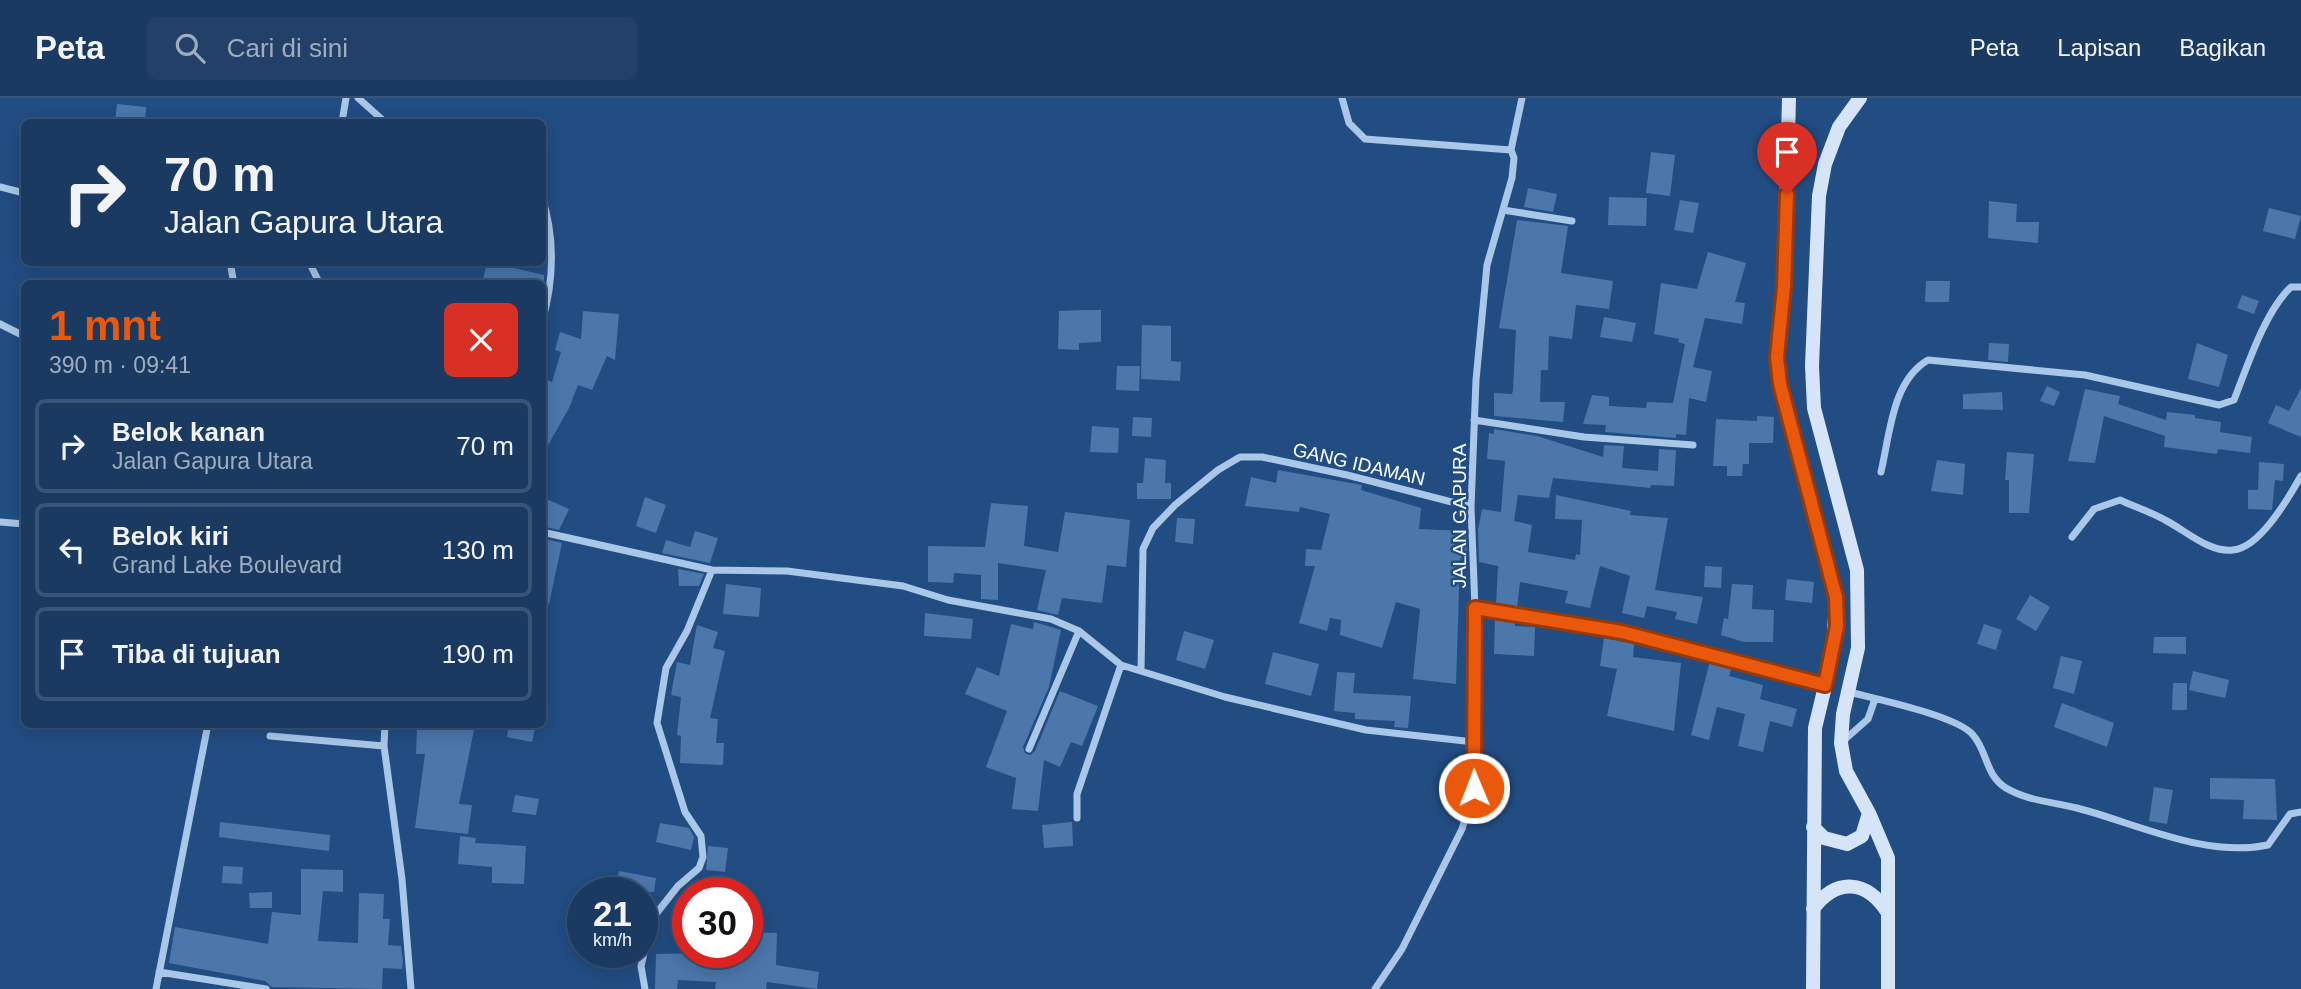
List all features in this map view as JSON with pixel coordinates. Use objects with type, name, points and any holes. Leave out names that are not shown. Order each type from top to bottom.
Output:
[{"type":"street","points":[[342,119],[346,98]]},
{"type":"street","points":[[358,98],[382,119]]},
{"type":"street","points":[[1342,98],[1349,123],[1365,139],[1511,150]]},
{"type":"street","name":"JALAN GAPURA","points":[[1375,989],[1402,949],[1462,829],[1474,788],[1475,608],[1471,507],[1475,420],[1487,265],[1512,178],[1514,158],[1511,150],[1522,98]]},
{"type":"street","points":[[1789,98],[1786,265],[1777,357],[1780,384],[1836,597],[1837,626],[1815,728],[1813,989]]},
{"type":"street","points":[[1860,98],[1839,127],[1825,164],[1819,196],[1812,366],[1814,408],[1857,570],[1858,648],[1843,715],[1841,743],[1846,771],[1870,813],[1888,858],[1888,989]]},
{"type":"street","points":[[0,187],[21,192]]},
{"type":"street","points":[[546,209],[550,221],[551,286],[546,306]]},
{"type":"street","points":[[1503,210],[1572,221]]},
{"type":"street","points":[[1881,472],[1899,396],[1912,369],[1928,360],[2085,375],[2220,405],[2234,400],[2260,339],[2284,294],[2291,287],[2301,287]]},
{"type":"street","points":[[0,324],[21,334]]},
{"type":"street","points":[[1475,420],[1584,437],[1693,445]]},
{"type":"street","name":"GANG IDAMAN","points":[[1141,671],[1143,549],[1153,528],[1175,505],[1218,470],[1240,457],[1262,457],[1471,507]]},
{"type":"street","points":[[2072,537],[2094,509],[2120,500],[2167,520],[2196,540],[2232,551],[2245,546],[2278,515],[2301,476]]},
{"type":"street","points":[[0,522],[21,524]]},
{"type":"street","points":[[546,532],[712,570],[787,571],[903,586],[948,600],[1051,620],[1079,631],[1121,665],[1302,717],[1366,730],[1474,742]]},
{"type":"street","points":[[645,989],[641,966],[652,919],[678,886],[699,868],[703,857],[701,836],[685,813],[657,723],[666,668],[687,631],[712,570]]},
{"type":"street","points":[[1475,608],[1622,632],[1825,685]]},
{"type":"street","points":[[1029,749],[1079,631]]},
{"type":"street","points":[[1077,818],[1077,794],[1121,665]]},
{"type":"street","points":[[1849,692],[1958,723],[1974,735],[1993,778],[2005,788],[2031,800],[2075,808],[2197,844],[2222,847],[2268,845],[2290,814],[2301,812]]},
{"type":"street","points":[[1841,743],[1868,719],[1875,699]]},
{"type":"street","points":[[156,989],[207,728]]},
{"type":"street","points":[[385,728],[384,746],[402,879],[411,989]]},
{"type":"street","points":[[270,736],[384,746]]},
{"type":"street","points":[[1813,827],[1824,838],[1847,844],[1862,836],[1870,813]]},
{"type":"street","points":[[1813,909],[1829,892],[1857,887],[1879,898],[1888,913]]},
{"type":"street","points":[[159,972],[266,989]]},
{"type":"building","points":[[117,104],[146,107],[145,119],[115,119]]},
{"type":"building","points":[[1651,152],[1675,155],[1670,196],[1646,193]]},
{"type":"building","points":[[1528,188],[1557,194],[1553,212],[1524,207]]},
{"type":"building","points":[[1609,197],[1647,198],[1646,226],[1608,225]]},
{"type":"building","points":[[1680,200],[1699,203],[1693,233],[1674,230]]},
{"type":"building","points":[[1989,201],[2017,204],[2016,222],[2039,222],[2038,243],[1988,238]]},
{"type":"building","points":[[2269,208],[2301,216],[2295,239],[2263,231]]},
{"type":"building","points":[[1517,220],[1568,226],[1561,273],[1613,281],[1609,309],[1576,305],[1572,339],[1549,336],[1548,370],[1541,370],[1540,402],[1565,402],[1563,422],[1494,416],[1494,393],[1512,394],[1513,390],[1516,330],[1499,328]]},
{"type":"building","points":[[1708,252],[1746,263],[1735,302],[1745,303],[1742,324],[1705,318],[1693,367],[1712,371],[1706,402],[1689,398],[1686,435],[1676,434],[1676,438],[1605,432],[1606,425],[1583,424],[1592,395],[1609,397],[1609,406],[1646,408],[1647,402],[1673,403],[1685,344],[1678,342],[1679,339],[1654,334],[1661,283],[1697,289]]},
{"type":"building","points":[[486,266],[510,266],[544,275],[544,280],[483,280]]},
{"type":"building","points":[[1926,281],[1950,281],[1949,302],[1925,302]]},
{"type":"building","points":[[2242,295],[2259,301],[2254,314],[2237,308]]},
{"type":"building","points":[[1101,310],[1101,342],[1079,343],[1079,350],[1058,349],[1059,311]]},
{"type":"building","points":[[583,311],[619,314],[615,360],[607,356],[592,390],[578,385],[569,408],[546,449],[546,380],[552,382],[561,352],[555,350],[560,332],[581,339]]},
{"type":"building","points":[[1604,317],[1636,323],[1632,342],[1600,337]]},
{"type":"building","points":[[1142,325],[1171,326],[1171,361],[1181,362],[1180,381],[1141,379]]},
{"type":"building","points":[[1989,343],[2009,344],[2008,362],[1988,360]]},
{"type":"building","points":[[2197,343],[2228,355],[2219,387],[2188,379]]},
{"type":"building","points":[[1117,366],[1140,366],[1139,391],[1116,390]]},
{"type":"building","points":[[2047,386],[2060,392],[2054,406],[2040,401]]},
{"type":"building","points":[[2301,388],[2301,437],[2268,423],[2276,405],[2289,411]]},
{"type":"building","points":[[2085,389],[2120,396],[2118,404],[2166,420],[2167,412],[2195,415],[2195,418],[2221,422],[2220,432],[2252,437],[2250,453],[2218,449],[2217,454],[2164,447],[2165,436],[2104,416],[2095,463],[2068,461]]},
{"type":"building","points":[[2002,392],[2003,410],[1963,409],[1963,394]]},
{"type":"building","points":[[1757,416],[1774,417],[1773,443],[1749,443],[1749,464],[1743,464],[1742,476],[1727,476],[1727,466],[1713,466],[1716,419],[1757,421]]},
{"type":"building","points":[[1133,417],[1152,418],[1151,437],[1132,436]]},
{"type":"building","points":[[1092,426],[1119,428],[1118,453],[1090,452]]},
{"type":"building","points":[[1494,429],[1537,436],[1603,457],[1604,445],[1624,446],[1622,468],[1658,471],[1659,449],[1676,450],[1674,486],[1651,485],[1650,488],[1553,478],[1549,498],[1518,495],[1514,521],[1532,525],[1528,552],[1575,560],[1576,554],[1580,555],[1582,520],[1555,519],[1556,495],[1631,511],[1630,515],[1668,518],[1655,590],[1703,597],[1697,624],[1675,619],[1677,612],[1647,606],[1644,618],[1622,613],[1630,576],[1600,566],[1590,608],[1565,603],[1568,591],[1520,582],[1517,609],[1496,605],[1498,566],[1479,562],[1478,529],[1482,509],[1501,512],[1505,461],[1487,459],[1489,433],[1494,434]]},
{"type":"building","points":[[2007,452],[2034,454],[2029,513],[2009,513],[2009,480],[2005,480]]},
{"type":"building","points":[[1145,458],[1166,460],[1165,483],[1171,483],[1171,499],[1137,499],[1137,483],[1143,483]]},
{"type":"building","points":[[1937,460],[1965,464],[1963,495],[1931,491]]},
{"type":"building","points":[[2259,462],[2284,464],[2283,481],[2275,480],[2272,510],[2248,509],[2248,490],[2258,490]]},
{"type":"building","points":[[1278,470],[1362,485],[1361,490],[1421,508],[1419,529],[1466,531],[1467,560],[1460,558],[1456,684],[1413,679],[1420,609],[1396,602],[1382,648],[1340,635],[1341,620],[1330,618],[1327,631],[1299,623],[1315,566],[1305,566],[1306,549],[1321,550],[1330,514],[1300,507],[1299,512],[1245,506],[1251,477],[1276,483]]},
{"type":"building","points":[[645,497],[666,505],[656,533],[636,526]]},
{"type":"building","points":[[546,499],[569,509],[559,530],[546,527]]},
{"type":"building","points":[[991,503],[1028,506],[1024,546],[1058,552],[1065,512],[1130,520],[1126,567],[1107,565],[1102,603],[1062,598],[1058,615],[1037,610],[1046,570],[998,563],[998,600],[981,599],[981,575],[954,573],[953,583],[928,582],[928,546],[985,547]]},
{"type":"building","points":[[1177,518],[1195,519],[1193,544],[1175,542]]},
{"type":"building","points":[[695,531],[718,538],[710,563],[662,553],[666,540],[690,547]]},
{"type":"building","points":[[546,539],[562,543],[549,604],[546,604]]},
{"type":"building","points":[[1705,566],[1722,567],[1721,588],[1704,587]]},
{"type":"building","points":[[678,569],[704,574],[699,586],[679,586]]},
{"type":"building","points":[[1787,579],[1814,582],[1812,603],[1785,600]]},
{"type":"building","points":[[726,584],[761,588],[759,617],[723,614]]},
{"type":"building","points":[[1732,584],[1753,585],[1752,609],[1774,610],[1773,642],[1744,642],[1721,635],[1724,618],[1728,619]]},
{"type":"building","points":[[2030,595],[2050,607],[2036,631],[2016,619]]},
{"type":"building","points":[[925,613],[973,619],[971,639],[924,636]]},
{"type":"building","points":[[1495,618],[1515,621],[1515,626],[1535,627],[1534,656],[1494,654]]},
{"type":"building","points":[[1034,622],[1061,630],[1049,687],[1023,747],[1025,753],[1030,755],[1035,751],[1060,691],[1098,706],[1082,746],[1071,742],[1060,767],[1044,760],[1038,811],[1012,809],[1016,778],[986,767],[1007,711],[965,694],[977,667],[999,676],[1011,624],[1033,629]]},
{"type":"building","points":[[1984,624],[2002,630],[1996,650],[1977,644]]},
{"type":"building","points":[[697,625],[718,632],[713,648],[725,651],[710,718],[718,719],[716,743],[724,743],[723,765],[680,763],[681,736],[677,735],[681,697],[671,695],[677,662],[690,665]]},
{"type":"building","points":[[1184,631],[1214,640],[1205,669],[1176,660]]},
{"type":"building","points":[[2154,637],[2186,637],[2186,654],[2153,653]]},
{"type":"building","points":[[1604,638],[1634,644],[1633,657],[1681,663],[1674,731],[1607,716],[1617,669],[1600,666]]},
{"type":"building","points":[[1273,652],[1319,664],[1311,696],[1265,684]]},
{"type":"building","points":[[2061,656],[2082,661],[2074,694],[2053,688]]},
{"type":"building","points":[[1710,661],[1732,667],[1729,676],[1763,685],[1760,699],[1797,709],[1792,727],[1770,721],[1763,752],[1738,746],[1745,714],[1717,707],[1709,740],[1691,735]]},
{"type":"building","points":[[2193,671],[2229,680],[2225,698],[2189,690]]},
{"type":"building","points":[[1337,672],[1355,673],[1353,693],[1411,696],[1408,728],[1394,727],[1395,721],[1355,719],[1355,713],[1334,711]]},
{"type":"building","points":[[2173,683],[2187,683],[2187,710],[2172,710]]},
{"type":"building","points":[[2062,703],[2114,723],[2107,747],[2054,727]]},
{"type":"building","points":[[417,728],[474,730],[459,804],[472,805],[468,834],[415,828],[425,754],[416,754]]},
{"type":"building","points":[[508,728],[535,728],[532,742],[507,737]]},
{"type":"building","points":[[2210,778],[2275,779],[2277,820],[2243,819],[2244,800],[2210,799]]},
{"type":"building","points":[[2154,787],[2173,790],[2167,824],[2149,821]]},
{"type":"building","points":[[515,795],[539,799],[536,815],[512,812]]},
{"type":"building","points":[[220,822],[330,835],[329,851],[219,837]]},
{"type":"building","points":[[1072,822],[1073,846],[1044,848],[1042,825]]},
{"type":"building","points":[[660,823],[689,828],[694,837],[691,850],[656,842]]},
{"type":"building","points":[[460,836],[476,838],[475,843],[526,846],[524,884],[492,883],[492,867],[458,864]]},
{"type":"building","points":[[708,846],[728,848],[725,872],[706,870]]},
{"type":"building","points":[[223,866],[243,867],[242,884],[222,883]]},
{"type":"building","points":[[301,869],[343,870],[343,892],[323,891],[318,941],[358,943],[359,893],[384,894],[383,919],[390,919],[388,945],[401,946],[403,961],[402,969],[383,968],[382,989],[272,987],[265,981],[169,963],[175,927],[268,944],[272,912],[301,915]]},
{"type":"building","points":[[619,871],[651,877],[618,877]]},
{"type":"building","points":[[272,892],[272,908],[250,908],[249,893]]},
{"type":"building","points":[[763,933],[777,933],[776,965],[819,972],[817,989],[767,982],[766,989],[715,989],[716,982],[678,980],[677,989],[655,989],[658,954],[672,954],[672,968],[763,968]]},
{"type":"route","points":[[1474,788],[1475,608],[1622,632],[1825,685],[1837,626],[1836,597],[1780,384],[1777,357],[1784,287],[1787,194]]}]
